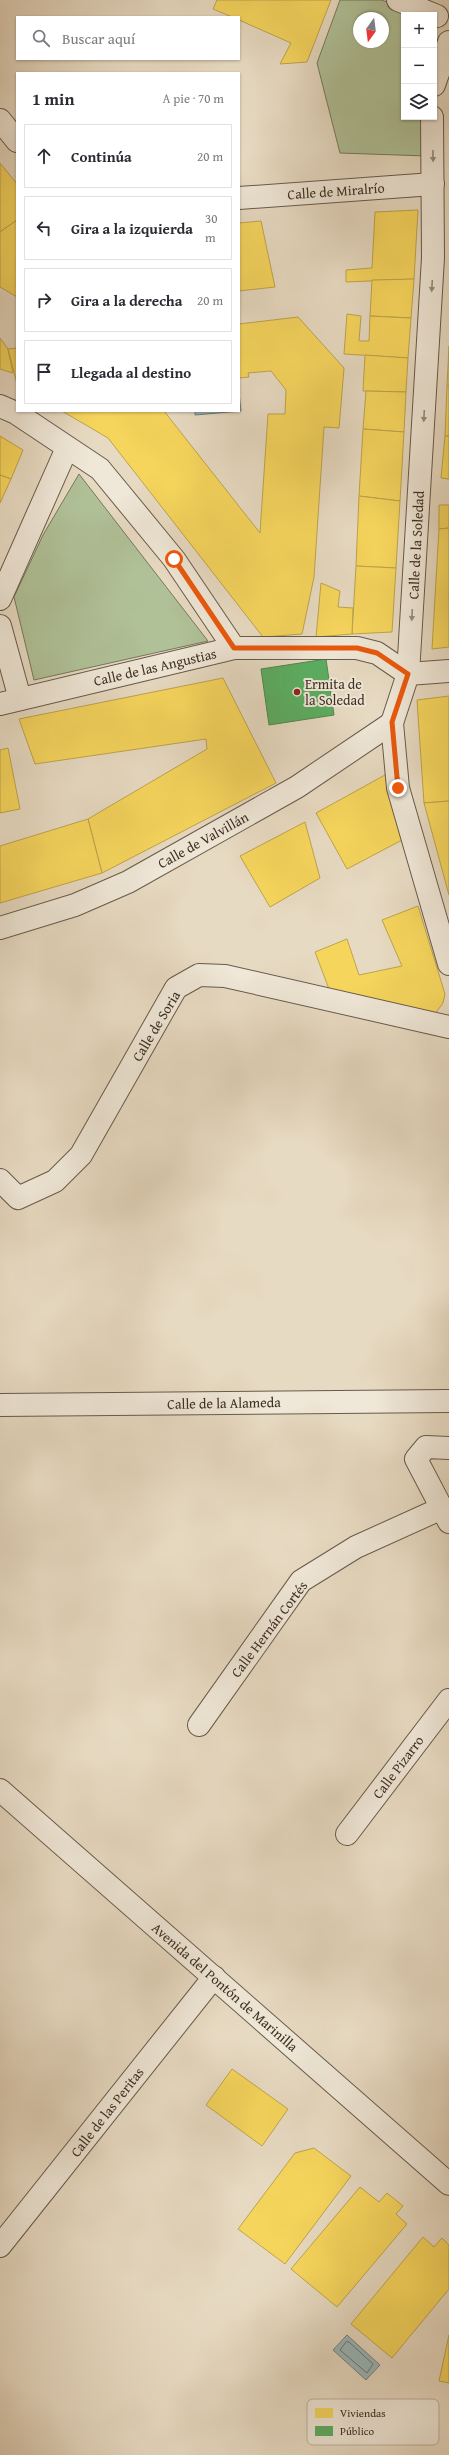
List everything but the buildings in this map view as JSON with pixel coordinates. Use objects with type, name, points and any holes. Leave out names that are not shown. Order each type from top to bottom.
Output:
[{"type":"street","points":[[398,0],[432,8],[449,35]]},
{"type":"street","points":[[434,84],[449,42]]},
{"type":"street","points":[[0,120],[16,140]]},
{"type":"street","name":"Calle de la Soledad","points":[[432,120],[433,258],[408,674],[392,722],[398,788],[449,964]]},
{"type":"street","name":"Calle de Miralrío","points":[[240,198],[433,184]]},
{"type":"street","points":[[0,406],[16,413],[100,469],[174,559],[234,648]]},
{"type":"street","points":[[0,599],[67,448]]},
{"type":"street","points":[[0,626],[10,702]]},
{"type":"street","name":"Calle de las Angustias","points":[[10,702],[234,648],[357,648],[377,653],[408,674]]},
{"type":"street","points":[[408,674],[449,671]]},
{"type":"street","name":"Calle de Valvillán","points":[[0,928],[76,905],[128,882],[297,787],[392,722]]},
{"type":"street","name":"Calle de Soria","points":[[0,1180],[18,1198],[55,1181],[82,1155],[176,988],[199,974],[225,976],[449,1027]]},
{"type":"street","name":"Calle de la Alameda","points":[[0,1405],[449,1400]]},
{"type":"street","points":[[445,1515],[416,1459],[426,1447],[449,1448]]},
{"type":"street","name":"Calle Hernán Cortés","points":[[198,1725],[301,1582],[356,1547],[445,1515]]},
{"type":"street","name":"Calle Pizarro","points":[[347,1834],[449,1700]]},
{"type":"street","name":"Avenida del Pontón de Marinilla","points":[[0,1790],[449,2184]]},
{"type":"street","name":"Calle de las Peritas","points":[[0,2246],[214,1977]]},
{"type":"green space","points":[[340,0],[382,0],[411,12],[401,12],[401,120],[427,120],[427,156],[340,153],[317,63]]},
{"type":"green space","points":[[79,474],[208,641],[34,680],[14,597],[43,535]]},
{"type":"water","points":[[195,412],[230,412],[195,415]]},
{"type":"water","points":[[347,2335],[380,2365],[366,2380],[333,2350]]},
{"type":"place","name":"Ermita de la Soledad","points":[[297,692]]},
{"type":"route","points":[[174,559],[234,648],[357,648],[377,653],[408,674],[392,722],[398,788]]}]
